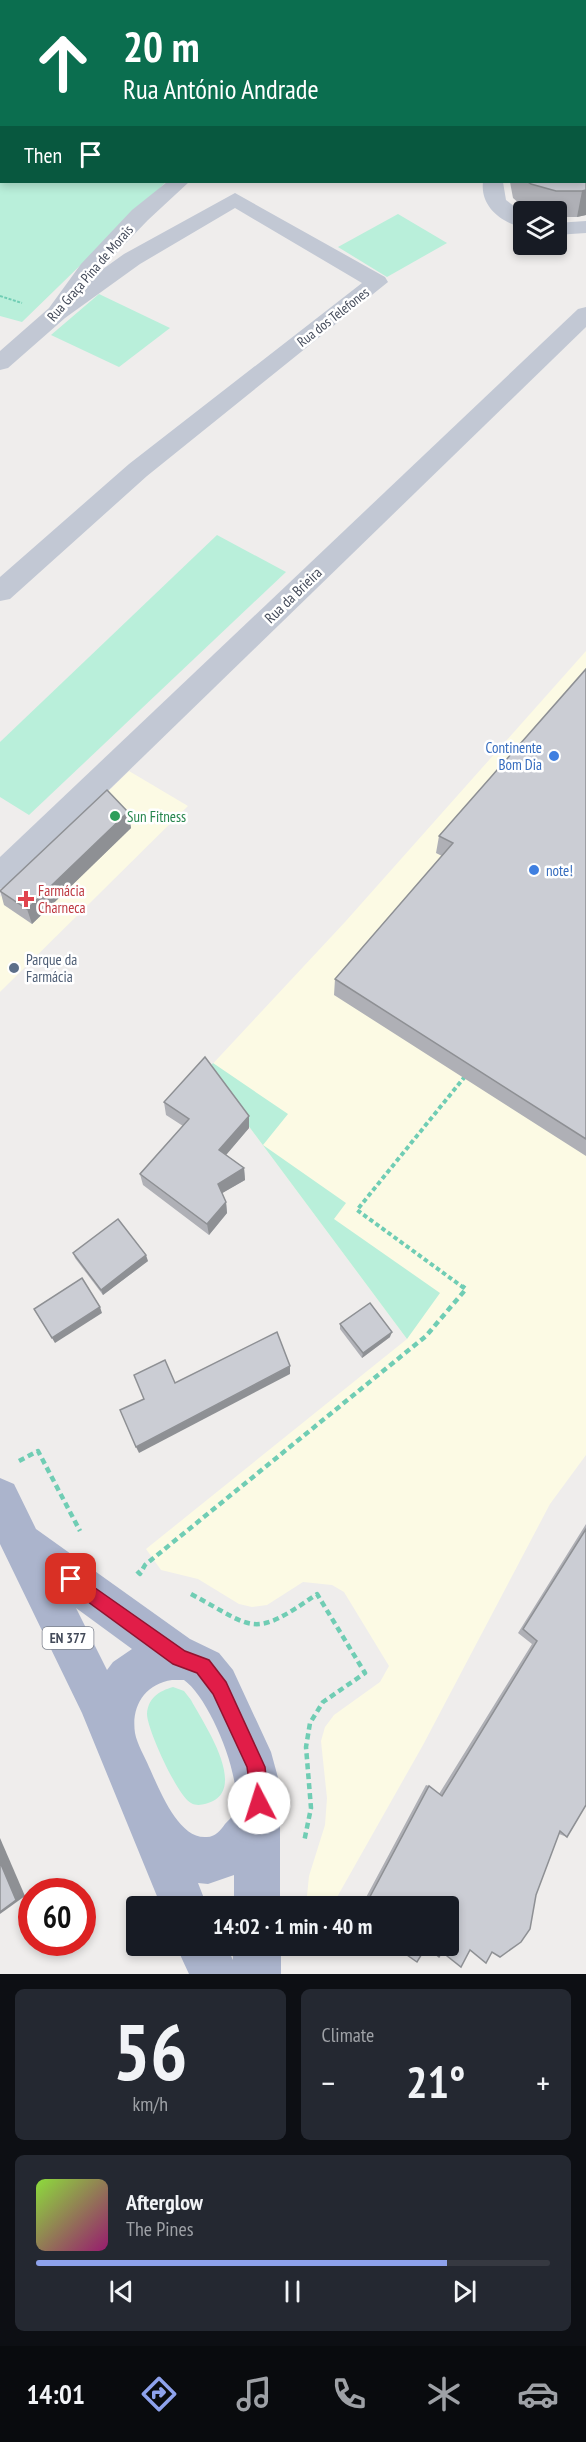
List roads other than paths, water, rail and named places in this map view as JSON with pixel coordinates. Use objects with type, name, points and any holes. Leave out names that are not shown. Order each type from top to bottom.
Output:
[{"type":"main road","name":"EN 377","points":[[5,1482],[20,1542],[113,1736],[180,1896]]},
{"type":"main road","name":"EN 377","points":[[20,1542],[179,1658],[203,1666],[220,1688],[256,1767],[259,1803],[257,1896]]},
{"type":"main road","name":"EN 377","points":[[113,1736],[115,1706],[122,1685],[137,1669],[160,1659],[179,1658]]},
{"type":"main road","name":"EN 377","points":[[153,1829],[176,1853],[202,1861],[229,1854],[249,1835],[259,1803]]},
{"type":"main road","points":[[205,1956],[215,1974]]},
{"type":"main road","points":[[257,1956],[257,1974]]},
{"type":"street","name":"Rua Graça Pina de Morais","points":[[0,363],[57,314],[89,270],[140,215],[178,183]]},
{"type":"street","points":[[492,183],[492,195],[498,206],[513,215]]},
{"type":"street","name":"Rua dos Telefones","points":[[0,592],[138,470],[376,282],[235,199],[132,259],[57,314]]},
{"type":"street","points":[[567,228],[586,227]]},
{"type":"street","name":"Rua da Brieira","points":[[0,876],[586,314]]},
{"type":"place","name":"Continente Bom Dia","points":[[554,756]]},
{"type":"place","name":"Sun Fitness","points":[[115,816]]},
{"type":"place","name":"note!","points":[[534,870]]},
{"type":"place","name":"Farmácia Charneca","points":[[26,899]]},
{"type":"place","name":"Parque da Farmácia","points":[[14,968]]}]
